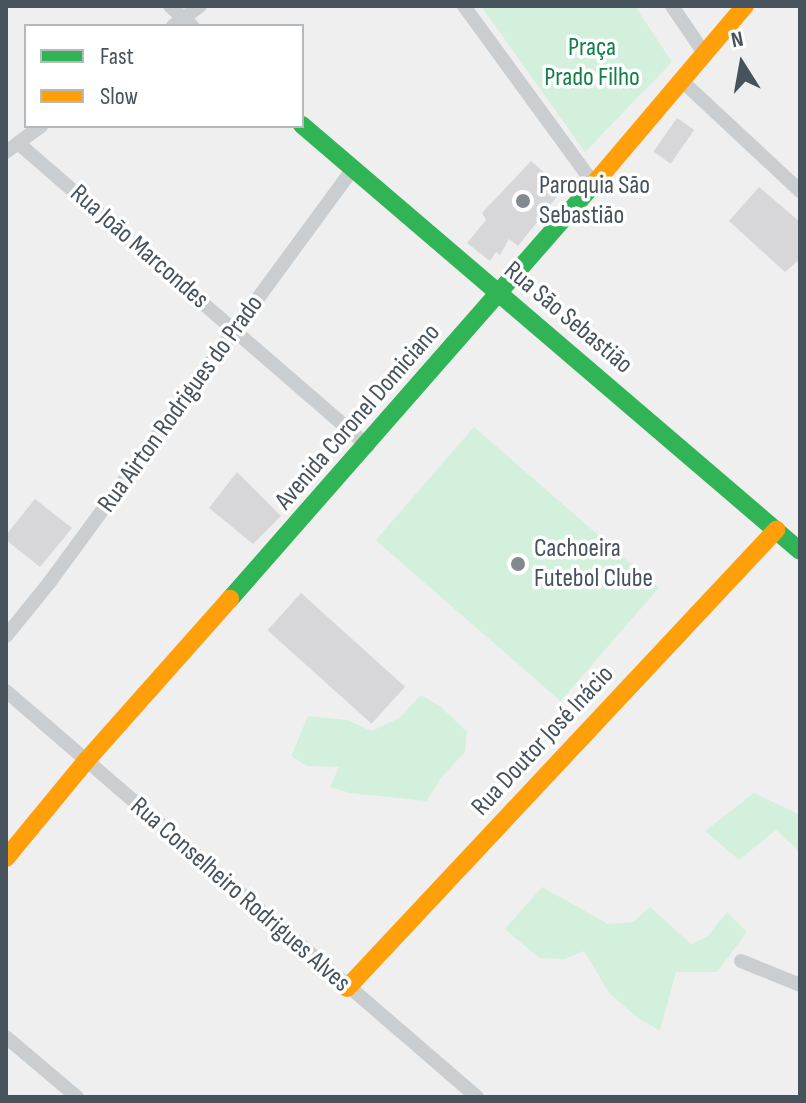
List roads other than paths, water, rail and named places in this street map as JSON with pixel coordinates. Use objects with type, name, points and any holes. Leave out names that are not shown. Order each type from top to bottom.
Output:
[{"type":"street","points":[[170,6],[183,23],[200,6]]},
{"type":"street","points":[[464,6],[593,183]]},
{"type":"street","points":[[672,6],[704,53]]},
{"type":"street","name":"Avenida Coronel Domiciano","points":[[6,858],[86,761],[500,295],[745,6]]},
{"type":"street","points":[[681,80],[800,191]]},
{"type":"street","name":"Rua São Sebastião","points":[[304,127],[800,551]]},
{"type":"street","points":[[12,148],[38,128]]},
{"type":"street","name":"Rua João Marcondes","points":[[12,148],[236,331],[368,446]]},
{"type":"street","name":"Rua Airton Rodrigues do Prado","points":[[6,636],[49,583],[352,170]]},
{"type":"street","name":"Rua Doutor José Inácio","points":[[347,988],[776,530]]},
{"type":"street","name":"Rua Conselheiro Rodrigues Alves","points":[[6,691],[477,1097]]},
{"type":"street","points":[[741,961],[800,985]]},
{"type":"street","points":[[6,1037],[77,1097]]},
{"type":"place","name":"Paroquia São Sebastião","points":[[523,201]]},
{"type":"place","name":"Cachoeira Futebol Clube","points":[[518,564]]},
{"type":"park label","name":"Praça Prado Filho","points":[[592,63]]}]
